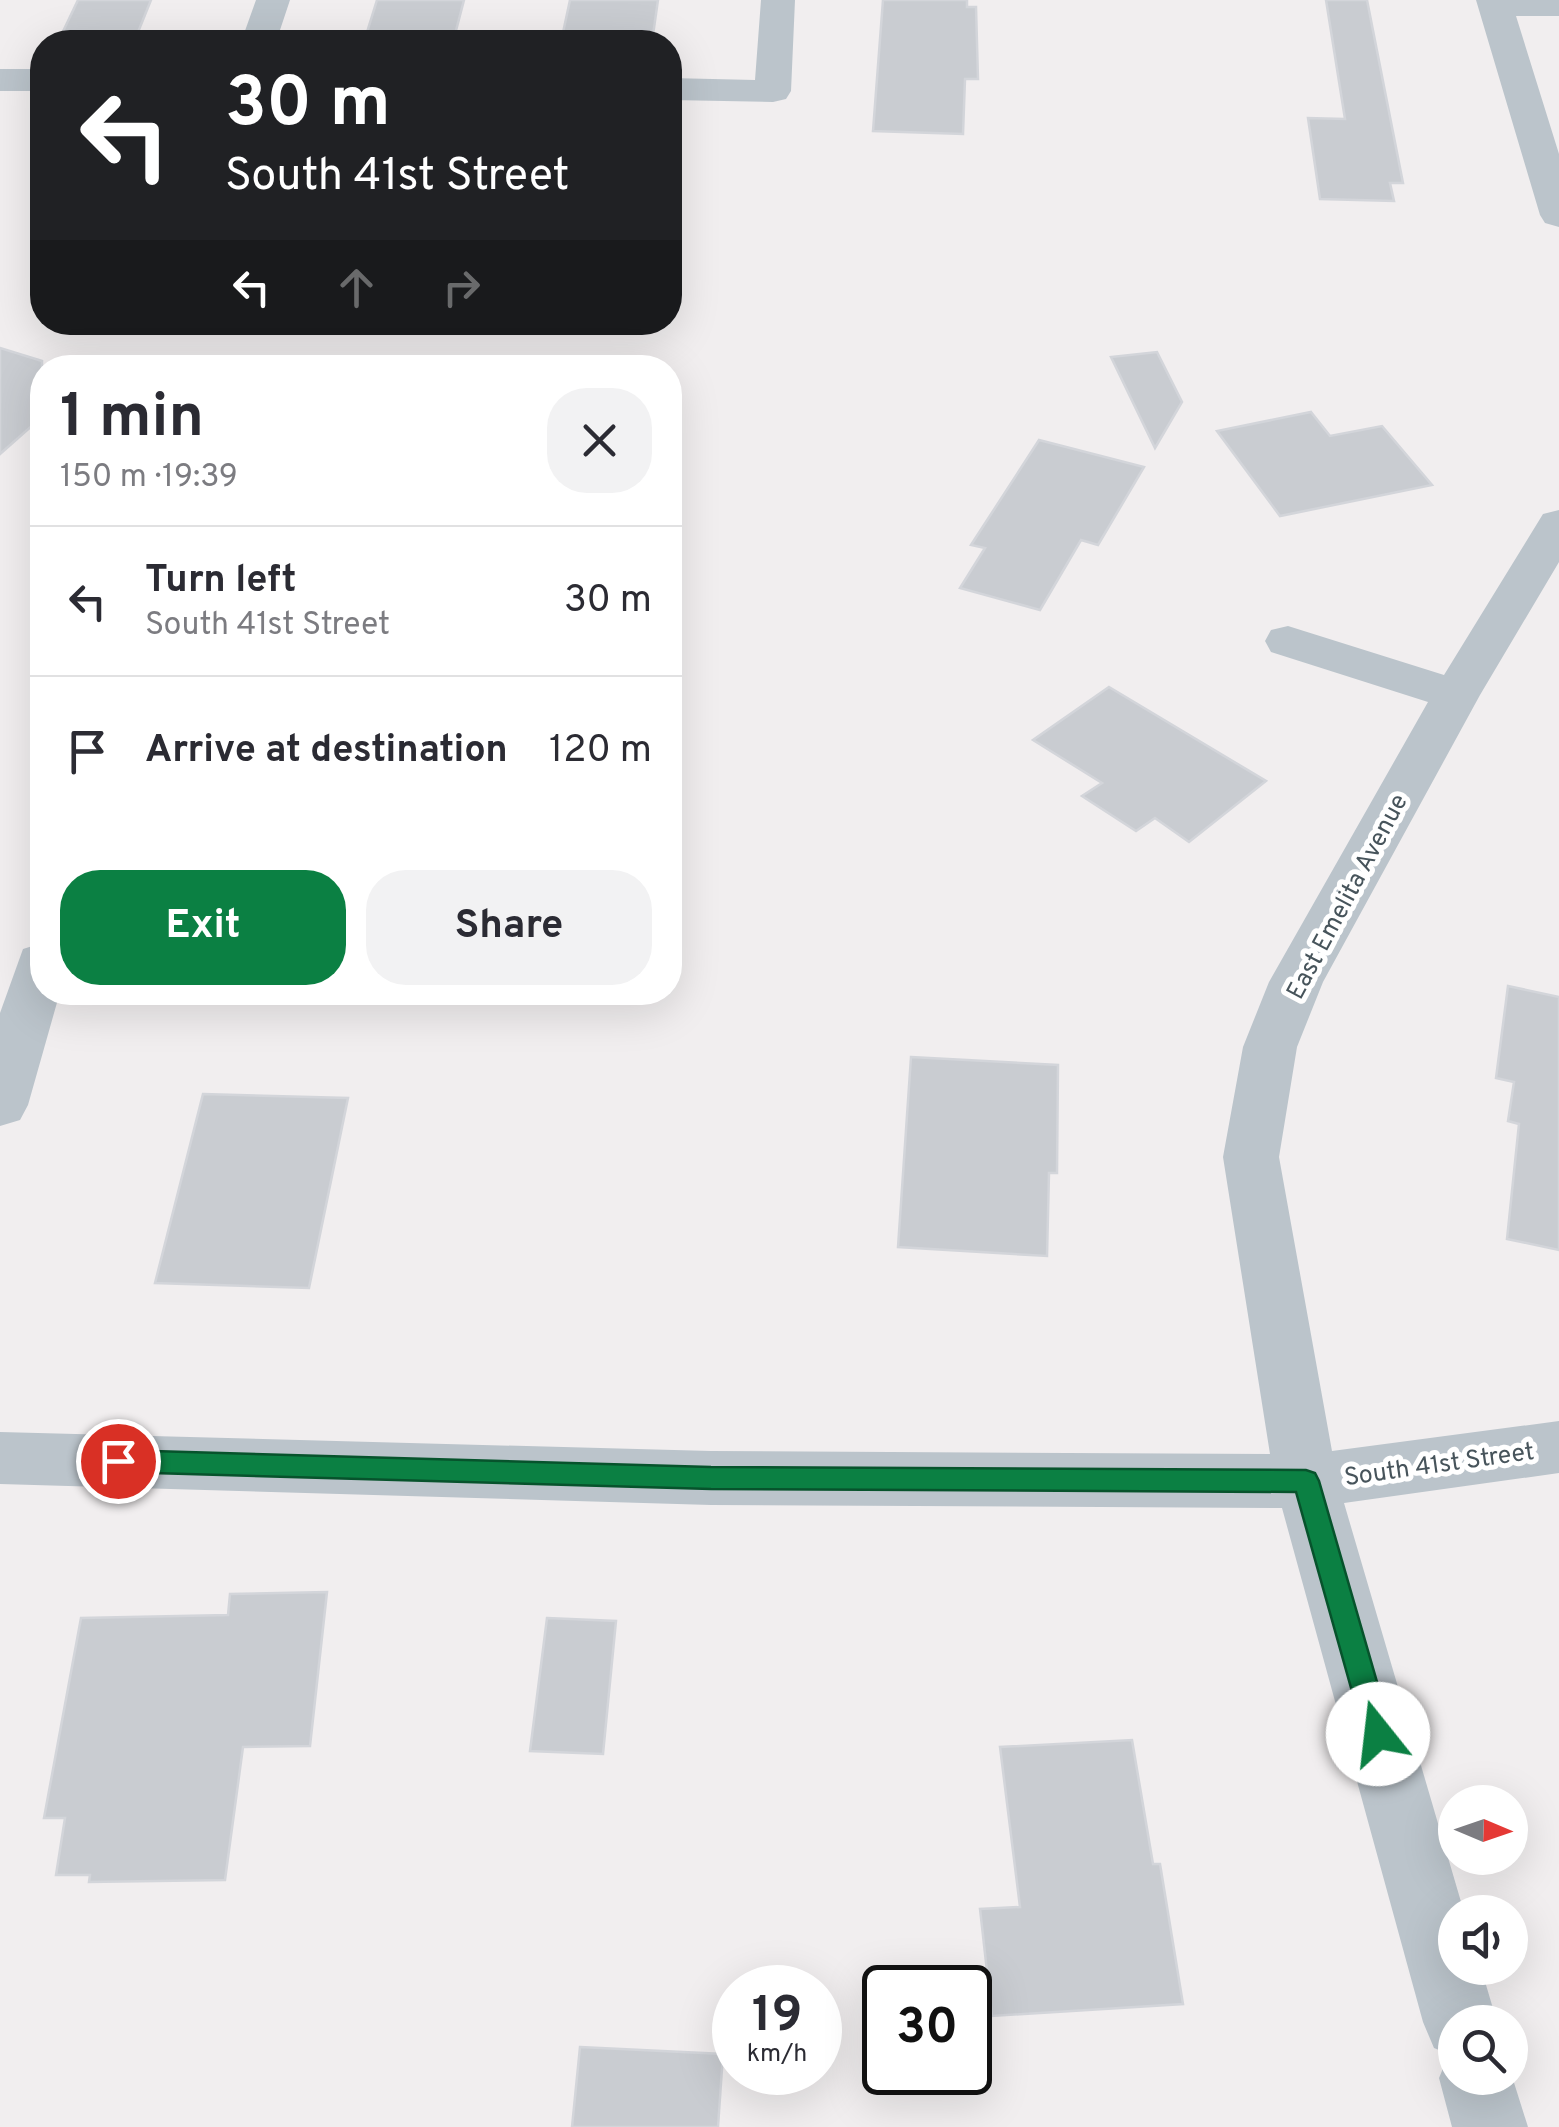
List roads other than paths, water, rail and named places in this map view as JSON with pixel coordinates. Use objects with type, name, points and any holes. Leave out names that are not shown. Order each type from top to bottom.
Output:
[{"type":"street","points":[[263,30],[274,0]]},
{"type":"street","points":[[682,89],[772,91],[778,0]]},
{"type":"street","points":[[1559,6],[1494,3],[1559,215]]},
{"type":"street","points":[[0,80],[30,80]]},
{"type":"street","name":"East Emelita Avenue","points":[[1455,2005],[1306,1481],[1252,1157],[1270,1047],[1296,982],[1456,695],[1559,524]]},
{"type":"street","points":[[1288,641],[1456,695]]},
{"type":"street","points":[[0,1104],[30,1003]]},
{"type":"street","name":"South 41st Street","points":[[0,1458],[711,1478],[1306,1481],[1559,1447]]},
{"type":"street","points":[[1481,2095],[1490,2127]]}]
